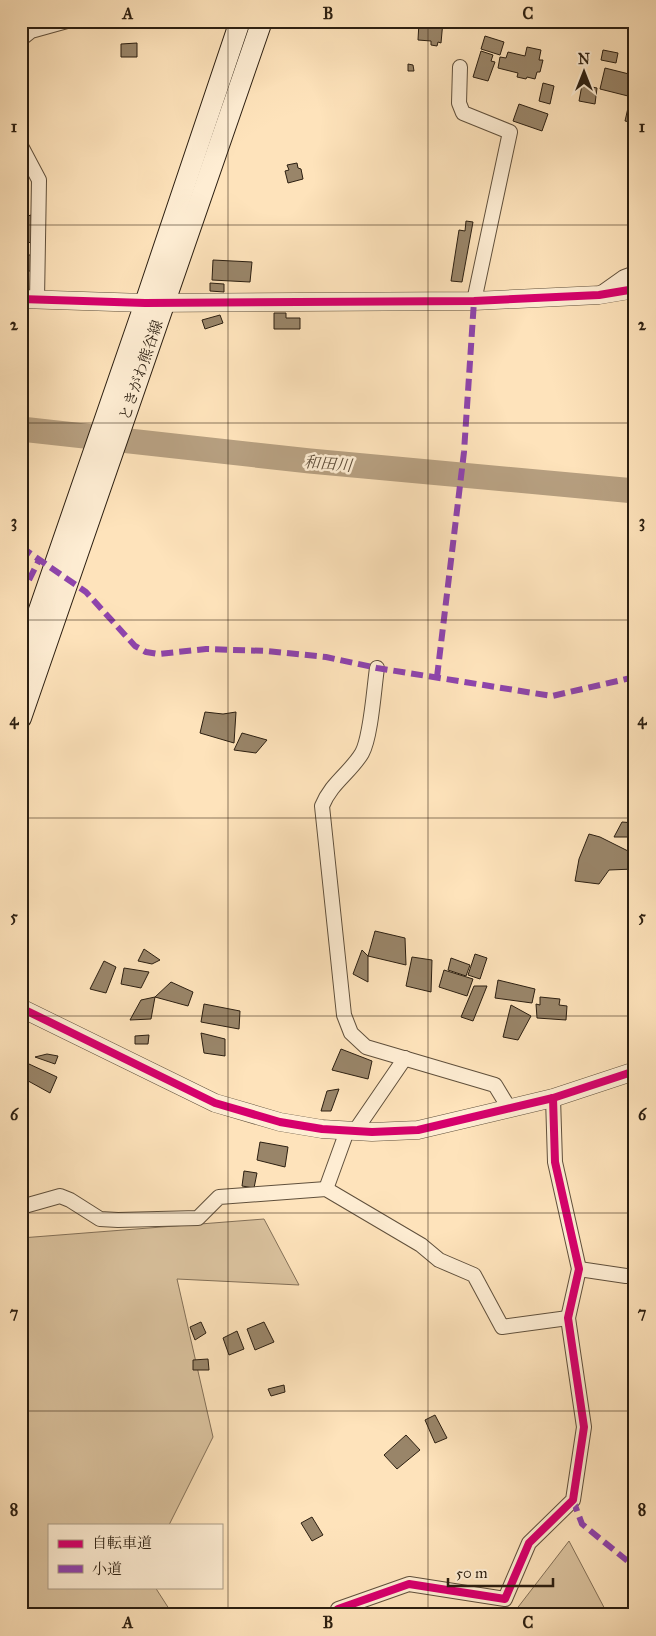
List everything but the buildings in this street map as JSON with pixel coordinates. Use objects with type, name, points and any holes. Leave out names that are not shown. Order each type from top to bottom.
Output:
[{"type":"main road","name":"ときがわ熊谷線","points":[[155,303],[240,21]]},
{"type":"main road","name":"ときがわ熊谷線","points":[[21,662],[90,489],[155,303],[262,21]]},
{"type":"main road","name":"ときがわ熊谷線","points":[[21,718],[90,489]]},
{"type":"street","points":[[21,39],[31,32],[67,21]]},
{"type":"street","points":[[460,67],[459,103],[463,113],[510,132],[474,301]]},
{"type":"street","points":[[21,146],[39,180],[29,300],[155,303],[474,301],[599,295],[635,289]]},
{"type":"street","points":[[599,295],[624,277],[635,273]]},
{"type":"street","points":[[377,668],[367,735],[362,752],[327,795],[322,806],[344,1016],[351,1033],[366,1047],[495,1085],[509,1108]]},
{"type":"street","points":[[21,1008],[215,1103],[280,1122],[322,1129],[372,1132],[418,1130],[553,1098],[635,1071]]},
{"type":"street","points":[[326,1189],[351,1131],[405,1058]]},
{"type":"street","points":[[338,1609],[409,1584],[505,1599],[529,1543],[574,1500],[584,1427],[568,1318],[579,1269],[555,1162],[553,1098]]},
{"type":"street","points":[[21,1206],[60,1196],[70,1200],[100,1219],[198,1218],[220,1197],[326,1189],[421,1245],[439,1260],[474,1275],[502,1327],[568,1318]]},
{"type":"street","points":[[579,1269],[635,1276]]},
{"type":"shaded area","points":[[264,1219],[299,1285],[177,1279],[213,1437],[170,1524],[48,1524],[48,1588],[156,1588],[173,1615],[21,1615],[21,1238]]},
{"type":"shaded area","points":[[569,1541],[608,1615],[512,1615]]},
{"type":"waterway","name":"和田川","points":[[21,429],[310,461],[635,491]]},
{"type":"marked path","points":[[437,677],[464,452],[474,301]]},
{"type":"marked path","points":[[21,547],[86,592],[135,646],[146,652],[158,654],[206,649],[267,651],[326,657],[377,668],[552,696],[635,677]]},
{"type":"marked path","points":[[21,596],[39,560]]},
{"type":"marked path","points":[[573,1500],[582,1524],[635,1567]]},
{"type":"cycle path","points":[[21,299],[145,303],[474,301],[599,295],[635,289]]},
{"type":"cycle path","points":[[21,1008],[215,1103],[280,1122],[322,1129],[372,1132],[418,1130],[553,1098],[635,1071]]},
{"type":"cycle path","points":[[338,1609],[409,1584],[505,1599],[529,1543],[573,1500],[584,1427],[568,1318],[579,1269],[555,1162],[553,1098]]}]
